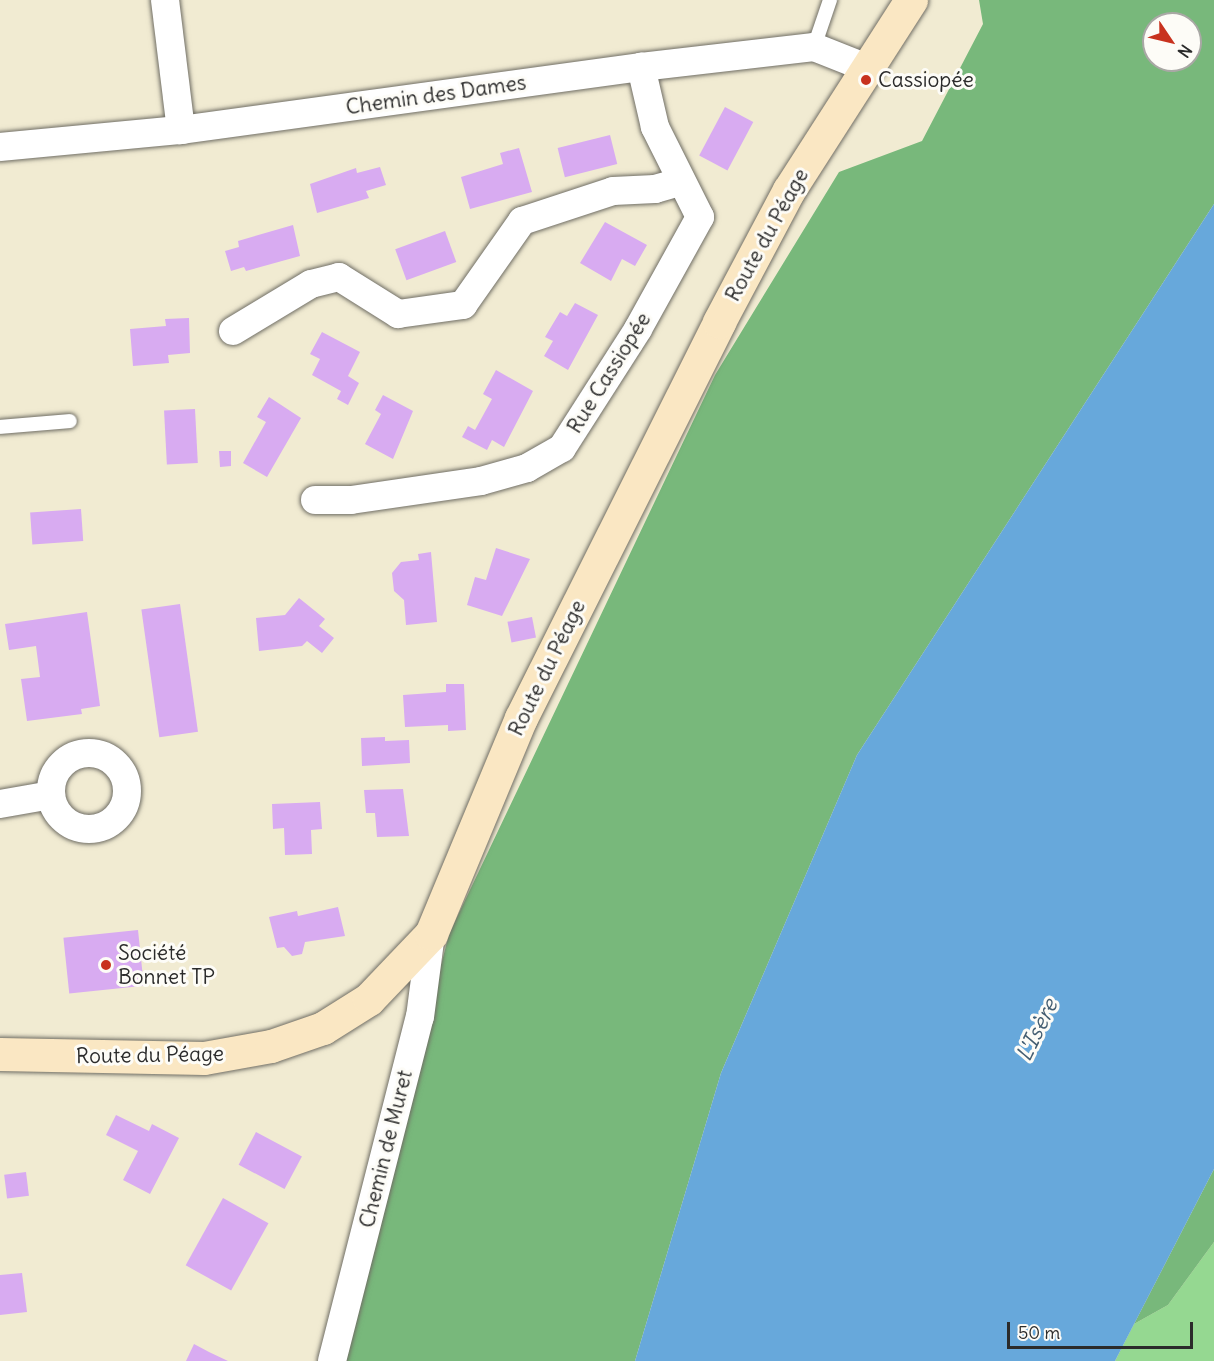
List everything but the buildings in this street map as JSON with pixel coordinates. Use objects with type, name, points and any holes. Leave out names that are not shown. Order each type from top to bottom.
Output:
[{"type":"street","points":[[165,0],[181,130]]},
{"type":"street","name":"Route du Péage","points":[[0,1054],[204,1058],[271,1046],[323,1028],[369,999],[431,934],[521,718],[719,322],[789,190],[911,0]]},
{"type":"street","name":"Chemin des Dames","points":[[0,147],[181,130],[642,67],[814,47],[867,68]]},
{"type":"street","name":"Rue Cassiopée","points":[[315,500],[351,500],[481,481],[527,468],[562,448],[632,339],[700,217],[680,182],[655,127],[642,67]]},
{"type":"street","points":[[233,331],[311,285],[339,277],[398,314],[463,305],[522,222],[613,191],[655,189],[680,182]]},
{"type":"street","points":[[0,804],[51,795]]},
{"type":"street","name":"Chemin de Muret","points":[[332,1361],[420,1017],[431,934]]},
{"type":"lane","points":[[814,47],[830,0]]},
{"type":"lane","points":[[0,427],[70,421]]},
{"type":"green space","points":[[979,0],[1214,0],[1214,204],[857,755],[721,1073],[635,1361],[340,1361],[449,934],[715,375],[839,172],[922,141],[983,24]]},
{"type":"green space","points":[[1214,1169],[1214,1242],[1168,1305],[1134,1324]]},
{"type":"green space","points":[[1214,1242],[1214,1361],[1115,1361],[1134,1324],[1168,1305]]},
{"type":"water","name":"L'Isère","points":[[1214,204],[1214,1169],[1115,1361],[635,1361],[721,1073],[857,755]]},
{"type":"place","name":"Cassiopée","points":[[866,80]]},
{"type":"place","name":"Société Bonnet TP","points":[[106,965]]}]
